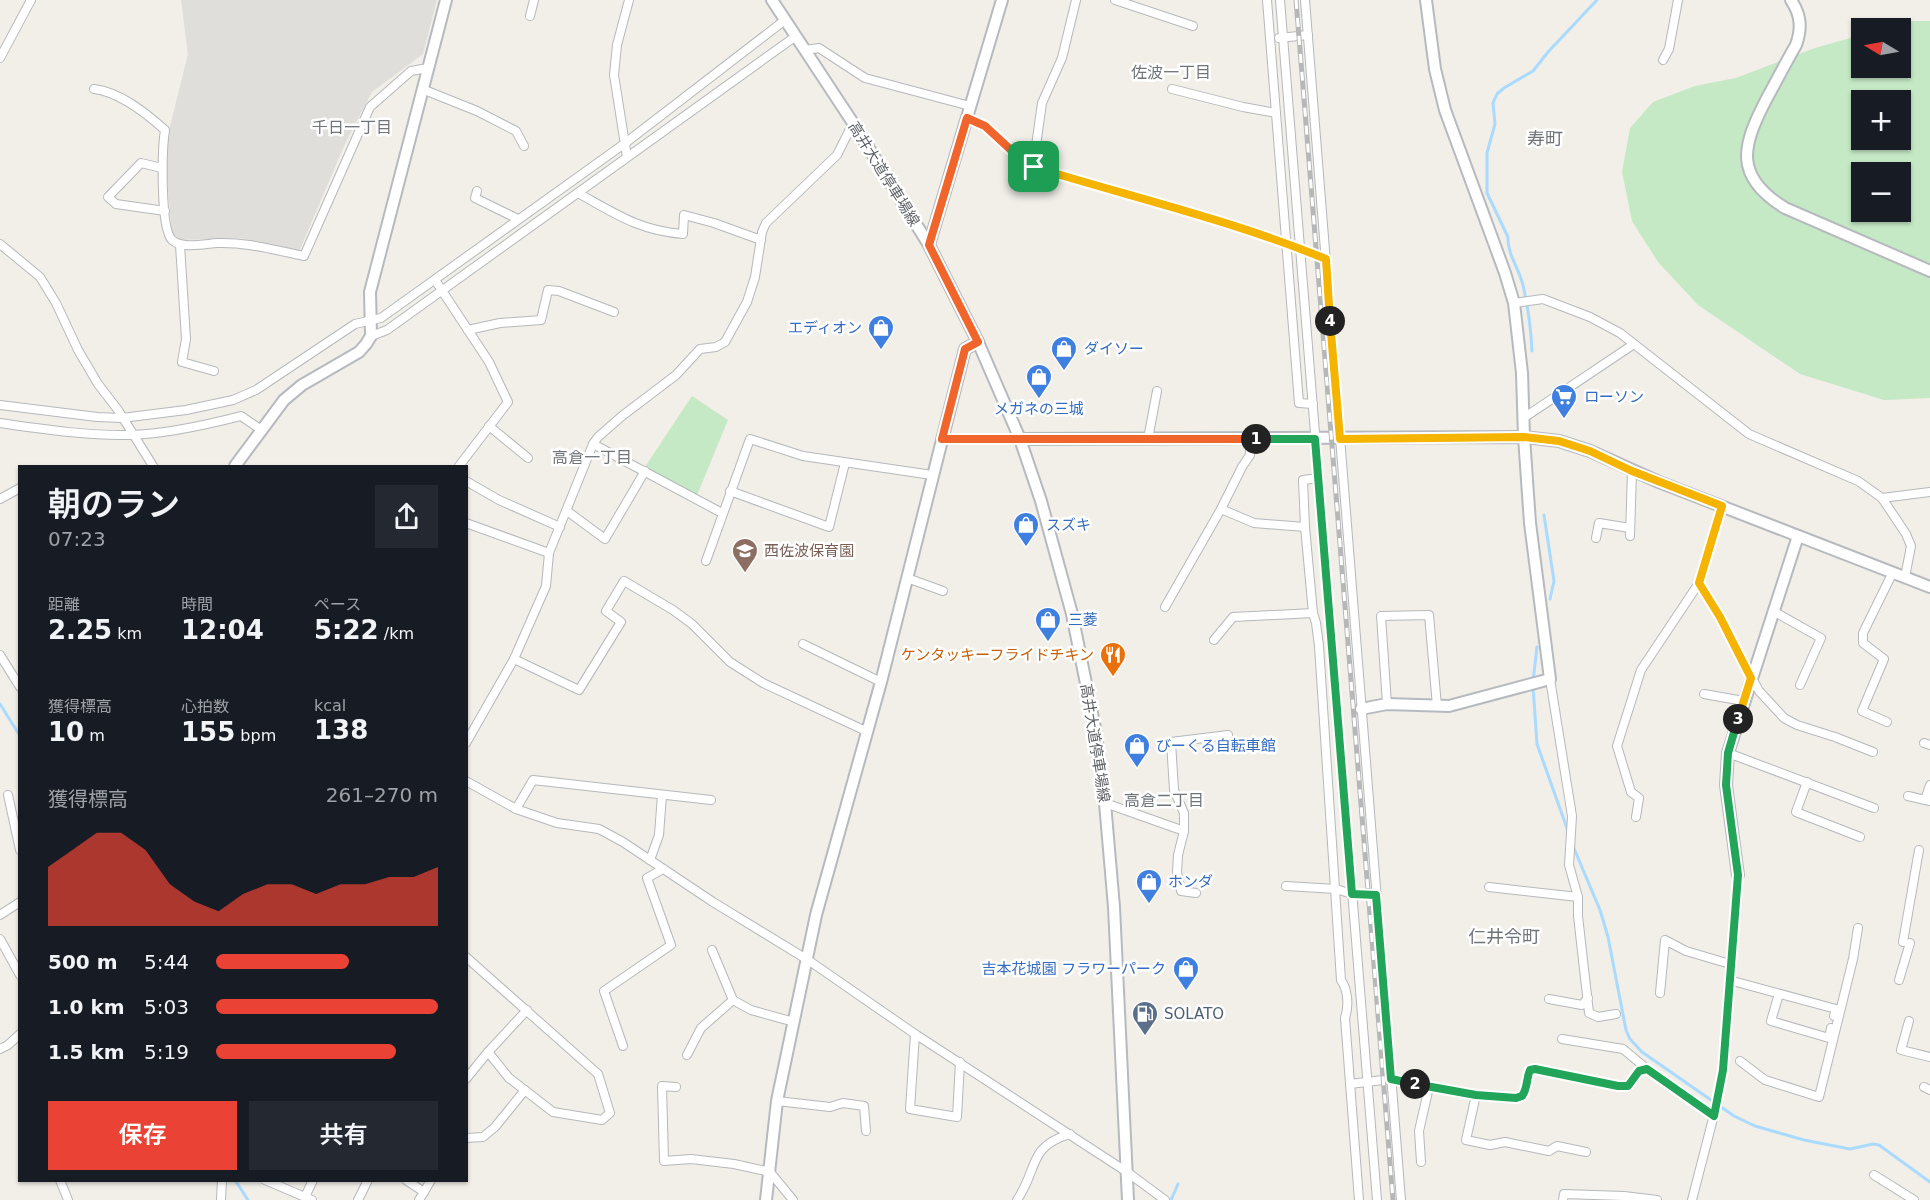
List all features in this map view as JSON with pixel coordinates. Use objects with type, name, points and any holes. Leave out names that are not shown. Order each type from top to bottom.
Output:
[{"type":"street","points":[[0,58],[32,0]]},
{"type":"street","points":[[371,336],[370,292],[446,0]]},
{"type":"street","points":[[530,16],[534,0]]},
{"type":"street","points":[[627,157],[614,75],[617,45],[629,0]]},
{"type":"street","name":"高井大道停車場線","points":[[772,0],[853,123],[929,245],[978,342],[1020,439],[1041,501],[1072,614],[1095,728],[1105,803],[1114,907],[1128,1200]]},
{"type":"street","points":[[929,245],[1002,0]]},
{"type":"street","points":[[1034,167],[1042,103],[1062,58],[1076,0]]},
{"type":"street","points":[[1115,0],[1193,26]]},
{"type":"street","points":[[1267,0],[1299,403],[1312,404]]},
{"type":"street","points":[[1280,0],[1377,1200]]},
{"type":"street","points":[[1305,0],[1401,1200]]},
{"type":"street","points":[[1426,0],[1435,69],[1445,110],[1514,303],[1522,373],[1530,523],[1550,679],[1572,816],[1569,865],[1578,897],[1589,1013],[1598,1017],[1616,1014]]},
{"type":"street","points":[[1663,60],[1669,49],[1678,0]]},
{"type":"street","points":[[1791,0],[1797,10],[1800,33],[1796,45],[1754,123],[1747,142],[1750,175],[1767,196],[1785,208],[1930,271]]},
{"type":"street","points":[[0,405],[122,418],[186,410],[233,400],[256,390],[355,324],[381,318],[624,144],[785,20]]},
{"type":"street","points":[[1270,38],[1308,35]]},
{"type":"street","points":[[236,465],[260,429],[284,400],[302,385],[359,352],[371,336],[387,330],[796,36]]},
{"type":"street","points":[[805,50],[819,48],[865,78],[970,106]]},
{"type":"street","points":[[94,89],[105,90],[124,100],[152,118],[165,130],[162,168],[165,211],[171,239],[180,245],[240,243],[304,256],[370,107],[411,72],[428,68]]},
{"type":"street","points":[[422,89],[477,111],[516,131],[524,147]]},
{"type":"street","points":[[1172,89],[1276,113]]},
{"type":"street","points":[[967,118],[985,126],[1025,163],[1034,167],[1172,206],[1287,243],[1326,259]]},
{"type":"street","points":[[468,739],[513,659],[546,586],[549,553],[593,444],[622,416],[676,375],[700,349],[716,347],[725,342],[747,302],[755,277],[766,223],[837,155],[853,123]]},
{"type":"street","points":[[162,168],[141,163],[108,197],[116,204],[165,211]]},
{"type":"street","points":[[477,190],[475,198],[518,219]]},
{"type":"street","points":[[578,193],[642,227],[665,233],[683,234],[684,215],[761,240]]},
{"type":"street","points":[[0,244],[40,277],[98,384],[118,410],[152,465]]},
{"type":"street","points":[[180,245],[186,339],[182,362],[214,371]]},
{"type":"street","points":[[435,280],[489,362],[508,402],[460,465]]},
{"type":"street","points":[[468,330],[500,323],[542,320],[548,290],[559,291],[614,312]]},
{"type":"street","points":[[1514,303],[1543,299],[1590,317],[1620,333],[1749,434],[1858,481],[1882,498],[1906,534],[1911,546],[1905,577]]},
{"type":"street","points":[[766,1200],[777,1101],[816,915],[868,732],[965,349],[978,342]]},
{"type":"street","points":[[1525,417],[1634,344]]},
{"type":"street","points":[[1149,439],[1156,391]]},
{"type":"street","points":[[0,423],[132,435],[172,430],[240,416],[260,429]]},
{"type":"street","points":[[489,426],[528,458]]},
{"type":"street","points":[[942,439],[1524,437],[1559,441],[1590,451],[1632,471],[1930,587]]},
{"type":"street","points":[[706,561],[750,439],[803,456],[932,475]]},
{"type":"street","points":[[1165,607],[1250,455],[1250,439]]},
{"type":"street","points":[[593,444],[722,513]]},
{"type":"street","points":[[730,491],[829,526],[845,463]]},
{"type":"street","points":[[567,511],[605,539],[645,471]]},
{"type":"street","points":[[1596,538],[1599,523],[1630,532],[1632,471]]},
{"type":"street","points":[[1319,478],[1304,480],[1305,527],[1318,646],[1341,980],[1346,987],[1345,1018],[1359,1200]]},
{"type":"street","points":[[468,482],[499,500],[560,527]]},
{"type":"street","points":[[0,499],[18,489]]},
{"type":"street","points":[[1882,498],[1930,492]]},
{"type":"street","points":[[1636,817],[1639,798],[1630,792],[1617,746],[1641,670],[1699,583],[1722,506]]},
{"type":"street","points":[[1221,509],[1254,523],[1305,527]]},
{"type":"street","points":[[468,524],[549,553]]},
{"type":"street","points":[[1692,1200],[1717,1104],[1723,1070],[1738,875],[1726,785],[1728,753],[1798,536]]},
{"type":"street","points":[[1887,722],[1862,711],[1884,659],[1863,643],[1863,633],[1893,573]]},
{"type":"street","points":[[907,578],[943,591]]},
{"type":"street","points":[[513,659],[579,690],[621,622],[606,611],[624,581],[673,609],[692,624],[730,662],[763,683],[868,732]]},
{"type":"street","points":[[1699,583],[1720,617],[1758,691],[1784,718],[1797,725],[1873,752]]},
{"type":"street","points":[[1773,610],[1821,638],[1800,685]]},
{"type":"street","points":[[1214,640],[1233,617],[1313,613]]},
{"type":"street","points":[[1387,704],[1381,616],[1429,615],[1437,706]]},
{"type":"street","points":[[803,644],[881,682]]},
{"type":"street","points":[[1,660],[18,684]]},
{"type":"street","points":[[1361,709],[1387,704],[1449,706],[1550,679]]},
{"type":"street","points":[[1704,694],[1744,701]]},
{"type":"street","points":[[1196,893],[1181,891],[1177,872],[1178,855],[1184,831],[1184,813],[1174,790],[1171,742],[1228,735]]},
{"type":"street","points":[[1728,753],[1874,808]]},
{"type":"street","points":[[516,809],[533,780],[711,800]]},
{"type":"street","points":[[468,782],[516,809],[557,823],[599,829],[623,842],[712,902],[808,960],[915,1034],[1127,1172],[1165,1200]]},
{"type":"street","points":[[1807,782],[1796,812],[1860,837]]},
{"type":"street","points":[[1908,796],[1928,801],[1930,785]]},
{"type":"street","points":[[8,795],[18,841]]},
{"type":"street","points":[[650,860],[658,836],[662,795]]},
{"type":"street","points":[[1105,803],[1184,831]]},
{"type":"street","points":[[1899,980],[1919,850]]},
{"type":"street","points":[[623,1046],[604,991],[671,945],[647,878],[663,869]]},
{"type":"street","points":[[1286,886],[1336,889],[1352,894],[1376,895]]},
{"type":"street","points":[[1489,887],[1578,897]]},
{"type":"street","points":[[0,915],[18,903]]},
{"type":"street","points":[[1740,1061],[1765,1080],[1819,1097],[1853,959],[1858,928]]},
{"type":"street","points":[[0,939],[18,971]]},
{"type":"street","points":[[1660,993],[1665,940],[1686,951],[1730,964]]},
{"type":"street","points":[[712,950],[732,1000],[751,1010],[794,1022]]},
{"type":"street","points":[[468,959],[598,1074],[610,1113],[602,1120],[553,1112],[509,1078],[488,1052]]},
{"type":"street","points":[[1729,980],[1836,1009],[1829,1038],[1771,1021],[1779,994]]},
{"type":"street","points":[[1550,999],[1582,1005],[1588,998]]},
{"type":"street","points":[[687,1055],[701,1028],[732,1000]]},
{"type":"street","points":[[468,1077],[527,1010]]},
{"type":"street","points":[[1909,1021],[1901,1050],[1930,1057]]},
{"type":"street","points":[[915,1034],[910,1109],[957,1117],[960,1062]]},
{"type":"street","points":[[0,1049],[18,1036]]},
{"type":"street","points":[[1562,1039],[1623,1049],[1647,1069],[1714,1116]]},
{"type":"street","points":[[1350,1084],[1391,1079],[1476,1095],[1522,1096],[1530,1070],[1628,1086],[1639,1071],[1647,1069]]},
{"type":"street","points":[[676,1087],[662,1086],[664,1161],[691,1159],[734,1164],[770,1172],[794,1200]]},
{"type":"street","points":[[1421,1162],[1419,1131],[1429,1087]]},
{"type":"street","points":[[468,1138],[483,1137],[495,1127],[525,1090]]},
{"type":"street","points":[[1476,1095],[1466,1140],[1490,1145],[1505,1142],[1549,1151],[1557,1146],[1586,1152]]},
{"type":"street","points":[[777,1101],[830,1107],[843,1103],[864,1106],[866,1131]]},
{"type":"street","points":[[1017,1200],[1025,1189],[1041,1148],[1054,1139],[1070,1134]]},
{"type":"street","points":[[1874,1175],[1914,1200]]},
{"type":"street","points":[[61,1182],[68,1200]]},
{"type":"street","points":[[221,1200],[222,1182]]},
{"type":"street","points":[[270,1182],[308,1199],[312,1182]]},
{"type":"street","points":[[358,1200],[367,1182]]},
{"type":"street","points":[[409,1182],[424,1192]]},
{"type":"street","points":[[419,1200],[430,1182]]},
{"type":"street","points":[[1563,1200],[1563,1194],[1624,1196],[1657,1200]]},
{"type":"shaded area","points":[[181,0],[437,0],[423,54],[372,92],[344,146],[299,252],[240,238],[181,240],[172,233],[166,168],[168,134],[188,54]]},
{"type":"green space","points":[[1911,21],[1930,21],[1930,398],[1884,400],[1800,374],[1698,305],[1658,262],[1632,221],[1622,172],[1630,128],[1653,102],[1695,86],[1736,78],[1815,48],[1851,38],[1851,78],[1911,78]]},
{"type":"green space","points":[[692,396],[728,420],[695,500],[643,470]]},
{"type":"waterway","points":[[1532,351],[1523,285],[1509,249],[1508,237],[1487,193],[1487,153],[1495,124],[1493,103],[1497,94],[1504,88],[1533,71],[1597,0]]},
{"type":"waterway","points":[[1544,515],[1554,581],[1550,599]]},
{"type":"waterway","points":[[1533,681],[1537,647]]},
{"type":"waterway","points":[[1533,687],[1537,744],[1569,834]]},
{"type":"waterway","points":[[0,704],[18,733]]},
{"type":"waterway","points":[[1573,846],[1600,910],[1608,937],[1626,1030],[1630,1039],[1642,1052],[1734,1116],[1755,1126],[1804,1140],[1850,1149],[1873,1144],[1879,1145],[1930,1182]]},
{"type":"waterway","points":[[236,1182],[248,1200]]},
{"type":"waterway","points":[[1171,1200],[1178,1184]]},
{"type":"railway","points":[[1296,0],[1393,1200]]},
{"type":"place","name":"エディオン","points":[[881,351]]},
{"type":"place","name":"ダイソー","points":[[1064,372]]},
{"type":"place","name":"メガネの三城","points":[[1039,400]]},
{"type":"place","name":"ローソン","points":[[1564,420]]},
{"type":"place","name":"スズキ","points":[[1026,548]]},
{"type":"place","name":"西佐波保育園","points":[[745,574]]},
{"type":"place","name":"三菱","points":[[1048,643]]},
{"type":"place","name":"ケンタッキーフライドチキン","points":[[1113,678]]},
{"type":"place","name":"びーくる自転車館","points":[[1137,769]]},
{"type":"place","name":"ホンダ","points":[[1149,905]]},
{"type":"place","name":"吉本花城園 フラワーパーク","points":[[1186,992]]},
{"type":"place","name":"SOLATO","points":[[1145,1037]]},
{"type":"district","name":"佐波一丁目","points":[[1171,72]]},
{"type":"district","name":"千日一丁目","points":[[352,127]]},
{"type":"district","name":"寿町","points":[[1545,138]]},
{"type":"district","name":"高倉一丁目","points":[[592,457]]},
{"type":"district","name":"高倉二丁目","points":[[1164,800]]},
{"type":"district","name":"仁井令町","points":[[1504,936]]},
{"type":"route","points":[[967,118],[985,126],[1025,163],[1034,167],[1172,206],[1250,233],[1287,243],[1326,259],[1340,439],[1524,437],[1559,441],[1590,451],[1632,471],[1722,506],[1699,583],[1720,617],[1751,678],[1728,753],[1726,785],[1738,875],[1723,1070],[1714,1116],[1647,1069],[1642,1068],[1628,1086],[1530,1070],[1525,1092],[1516,1098],[1476,1095],[1391,1079],[1376,895],[1352,894],[1315,439],[942,439],[965,349],[978,342],[929,245],[967,118]]}]
